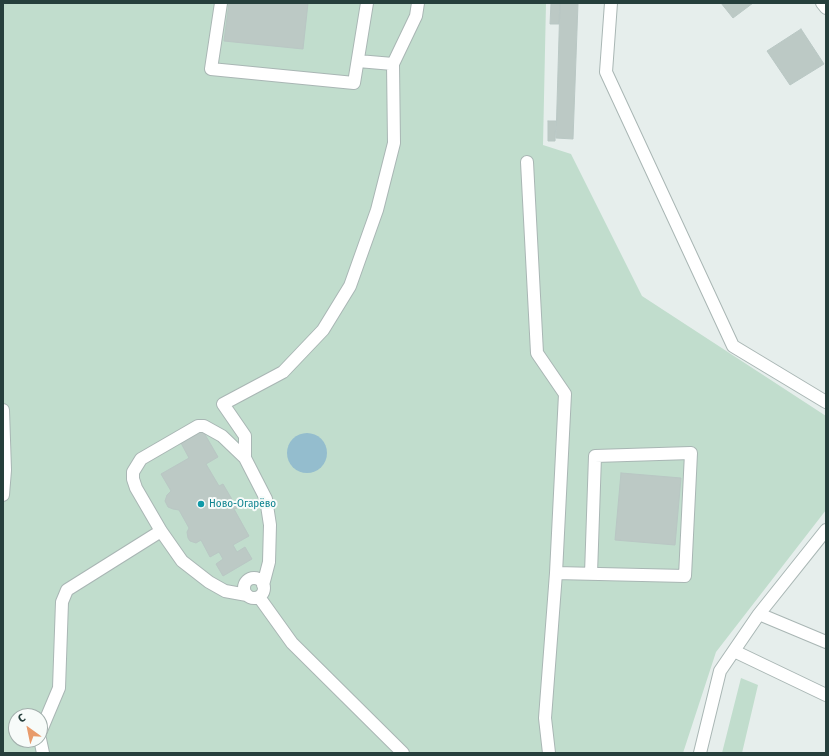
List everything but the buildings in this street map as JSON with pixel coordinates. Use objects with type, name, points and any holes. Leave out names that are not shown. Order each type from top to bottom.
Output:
[{"type":"street","points":[[221,3],[212,69],[354,83],[367,3]]},
{"type":"street","points":[[245,458],[245,436],[223,404],[283,372],[323,330],[350,286],[377,210],[394,143],[393,64],[416,16],[418,3]]},
{"type":"street","points":[[611,3],[606,72],[733,346],[826,402]]},
{"type":"street","points":[[822,3],[826,8]]},
{"type":"street","points":[[358,61],[393,64]]},
{"type":"street","points":[[527,162],[537,353],[566,394],[556,573],[545,718],[549,753]]},
{"type":"street","points":[[3,410],[5,470],[3,495]]},
{"type":"street","points":[[198,426],[204,426],[222,436],[245,458],[266,499],[270,525],[268,562],[263,592],[253,596],[225,591],[209,582],[182,561],[161,531],[136,488],[133,479],[134,472],[141,459],[198,426]]},
{"type":"street","points":[[556,573],[591,574],[685,576],[691,453],[596,456],[591,574]]},
{"type":"street","points":[[700,753],[720,671],[759,614],[826,530]]},
{"type":"street","points":[[48,714],[59,688],[62,602],[67,590],[161,531]]},
{"type":"street","points":[[263,585],[256,578],[249,579],[244,587],[245,593],[253,596],[292,643],[403,753]]},
{"type":"street","points":[[759,614],[826,642]]},
{"type":"street","points":[[734,651],[826,695]]},
{"type":"green space","points":[[3,3],[546,3],[543,145],[571,154],[642,296],[826,416],[826,510],[716,652],[683,753],[3,753]]},
{"type":"green space","points":[[741,678],[758,685],[742,753],[722,753]]},
{"type":"water","points":[[307,433],[315,435],[321,439],[325,445],[327,453],[325,461],[321,467],[315,471],[307,473],[299,471],[293,467],[289,461],[287,453],[289,445],[293,439],[299,435]]},
{"type":"place","name":"Ново-Огарёво","points":[[201,504]]}]
